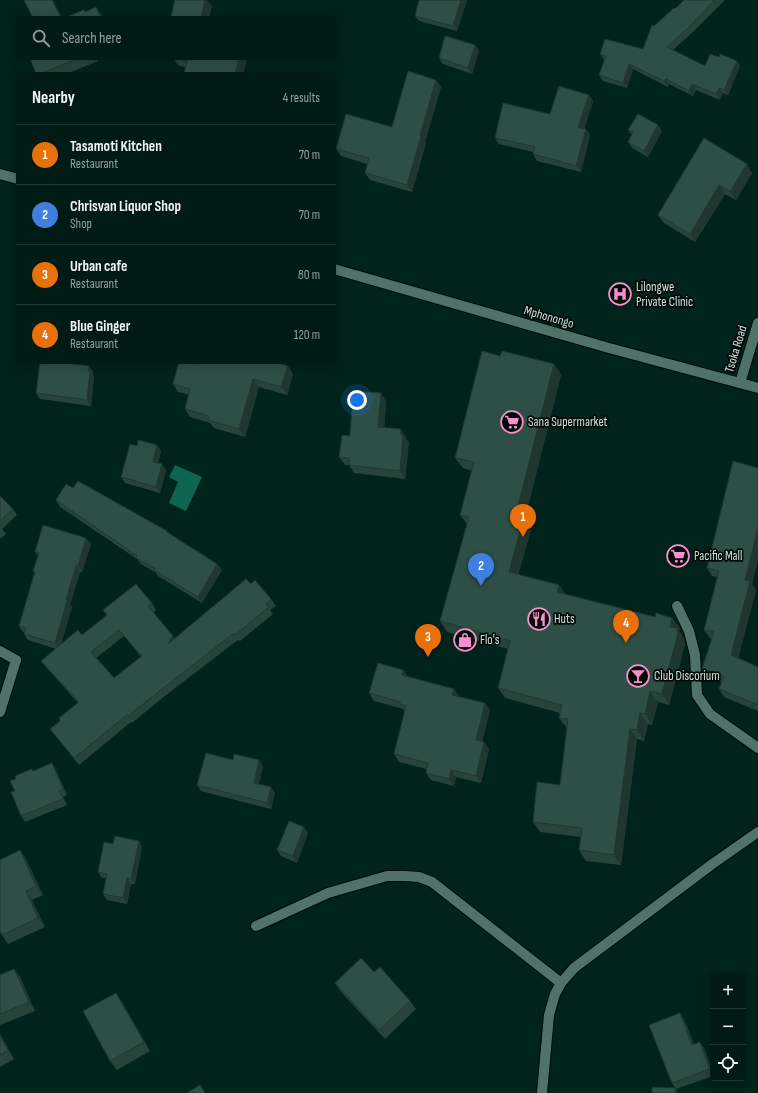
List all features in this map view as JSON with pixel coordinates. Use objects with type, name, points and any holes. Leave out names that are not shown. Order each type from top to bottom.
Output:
[{"type":"street","points":[[0,174],[16,178]]},
{"type":"street","name":"Mphonongo","points":[[336,270],[609,348],[758,388]]},
{"type":"street","name":"Tsoka Road","points":[[740,383],[758,323]]},
{"type":"street","points":[[677,606],[689,631],[695,655],[697,695],[710,714],[758,748]]},
{"type":"street","points":[[0,651],[16,660],[0,712]]},
{"type":"street","points":[[542,1093],[549,1015],[555,994],[561,983],[574,968],[711,865],[758,832]]},
{"type":"street","points":[[256,926],[328,892],[387,876],[420,877],[432,882],[561,983]]},
{"type":"shaded area","points":[[175,465],[202,477],[186,511],[169,503],[178,482],[169,477]]},
{"type":"building","points":[[24,0],[52,0],[60,16],[32,16]]},
{"type":"building","points":[[175,0],[205,0],[201,16],[171,16]]},
{"type":"building","points":[[419,0],[461,0],[453,26],[415,16]]},
{"type":"building","points":[[684,0],[715,0],[667,47],[705,66],[710,54],[719,57],[720,54],[737,61],[724,90],[719,88],[716,94],[692,84],[689,91],[666,79],[664,81],[629,64],[623,83],[599,75],[606,56],[600,54],[605,39],[643,49],[652,25],[654,26]]},
{"type":"building","points":[[96,7],[100,16],[68,16],[84,10],[85,12]]},
{"type":"building","points":[[445,36],[475,45],[468,68],[439,58]]},
{"type":"building","points":[[31,60],[74,60],[45,72],[35,72]]},
{"type":"building","points":[[183,60],[238,60],[236,72],[184,72],[187,61]]},
{"type":"building","points":[[408,71],[436,80],[407,185],[365,173],[369,158],[336,149],[346,114],[392,127]]},
{"type":"building","points":[[559,86],[589,95],[578,127],[586,129],[576,166],[533,154],[535,147],[495,138],[503,103],[550,114]]},
{"type":"building","points":[[638,114],[658,125],[644,151],[628,142],[633,132],[628,130]]},
{"type":"building","points":[[704,138],[747,164],[730,192],[719,185],[690,234],[658,215]]},
{"type":"building","points":[[482,351],[500,356],[502,351],[554,364],[518,506],[526,509],[509,572],[559,585],[557,592],[655,617],[656,613],[672,618],[670,627],[677,628],[678,633],[662,694],[650,691],[645,714],[640,713],[637,730],[630,729],[614,855],[579,850],[582,828],[533,822],[537,782],[560,785],[568,719],[559,718],[562,705],[498,688],[510,641],[440,621],[469,517],[460,515],[474,462],[455,458]]},
{"type":"building","points":[[40,364],[72,364],[89,366],[88,371],[90,372],[87,400],[36,393]]},
{"type":"building","points":[[178,364],[282,364],[288,366],[281,387],[253,379],[239,429],[208,420],[209,416],[185,409],[190,389],[173,384]]},
{"type":"building","points":[[353,391],[381,393],[378,427],[401,429],[400,434],[403,434],[400,471],[349,465],[349,458],[339,457],[342,435],[350,436]]},
{"type":"building","points":[[138,440],[157,445],[153,462],[162,464],[156,487],[121,477],[130,444],[137,446]]},
{"type":"building","points":[[733,461],[758,468],[758,528],[745,580],[750,581],[731,655],[758,667],[758,705],[719,689],[724,676],[702,669],[714,632],[704,630],[719,571],[707,568]]},
{"type":"building","points":[[78,481],[167,531],[217,564],[198,597],[154,570],[155,568],[136,558],[137,556],[56,500],[66,484],[73,488]]},
{"type":"building","points":[[0,496],[13,509],[0,521]]},
{"type":"building","points":[[43,525],[86,538],[78,566],[76,565],[55,643],[24,634],[26,628],[19,626],[35,572],[33,571],[39,553],[35,552]]},
{"type":"building","points":[[246,579],[251,584],[255,580],[271,599],[266,604],[269,607],[235,635],[234,633],[128,716],[127,715],[74,758],[50,729],[60,721],[59,718],[79,702],[41,661],[78,630],[82,635],[107,615],[103,610],[136,584],[152,603],[148,606],[173,636],[168,644]],"holes":[[[119,630],[142,656],[114,678],[91,652]]]},
{"type":"building","points":[[378,663],[403,670],[402,675],[454,689],[452,695],[485,703],[476,740],[484,742],[476,776],[451,770],[449,779],[426,773],[428,763],[394,754],[406,706],[400,704],[400,702],[369,693]]},
{"type":"building","points":[[206,753],[233,760],[234,754],[259,760],[254,783],[271,787],[267,803],[197,785]]},
{"type":"building","points":[[52,763],[63,789],[59,791],[63,799],[21,816],[11,792],[15,791],[10,781],[16,779],[15,776],[32,769],[33,771]]},
{"type":"building","points":[[289,821],[304,827],[293,856],[277,850]]},
{"type":"building","points":[[115,836],[139,841],[131,879],[127,878],[123,898],[103,894],[107,874],[98,872],[104,842],[113,844]]},
{"type":"building","points":[[20,850],[36,886],[26,891],[38,918],[2,935],[0,931],[0,860]]},
{"type":"building","points":[[361,958],[374,972],[380,967],[410,1001],[379,1030],[335,983]]},
{"type":"building","points":[[14,969],[29,1002],[0,1014],[0,975]]},
{"type":"building","points":[[116,993],[144,1042],[110,1061],[83,1011]]},
{"type":"building","points":[[680,1013],[692,1045],[700,1042],[710,1069],[672,1083],[649,1025]]},
{"type":"building","points":[[0,1036],[8,1050],[0,1055]]},
{"type":"building","points":[[200,1085],[205,1093],[187,1093]]},
{"type":"building","points":[[652,1087],[675,1088],[675,1093],[652,1093]]},
{"type":"place","name":"Lilongwe Private Clinic","points":[[620,294]]},
{"type":"place","name":"Sana Supermarket","points":[[512,422]]},
{"type":"place","name":"Tasamoti Kitchen","points":[[523,537]]},
{"type":"place","name":"Pacific Mall","points":[[678,556]]},
{"type":"place","name":"Chrisvan Liquor Shop","points":[[481,586]]},
{"type":"place","name":"Huts","points":[[539,619]]},
{"type":"place","name":"Flo's","points":[[465,640]]},
{"type":"place","name":"Blue Ginger","points":[[626,643]]},
{"type":"place","name":"Urban cafe","points":[[428,657]]},
{"type":"place","name":"Club Discorium","points":[[638,676]]}]
